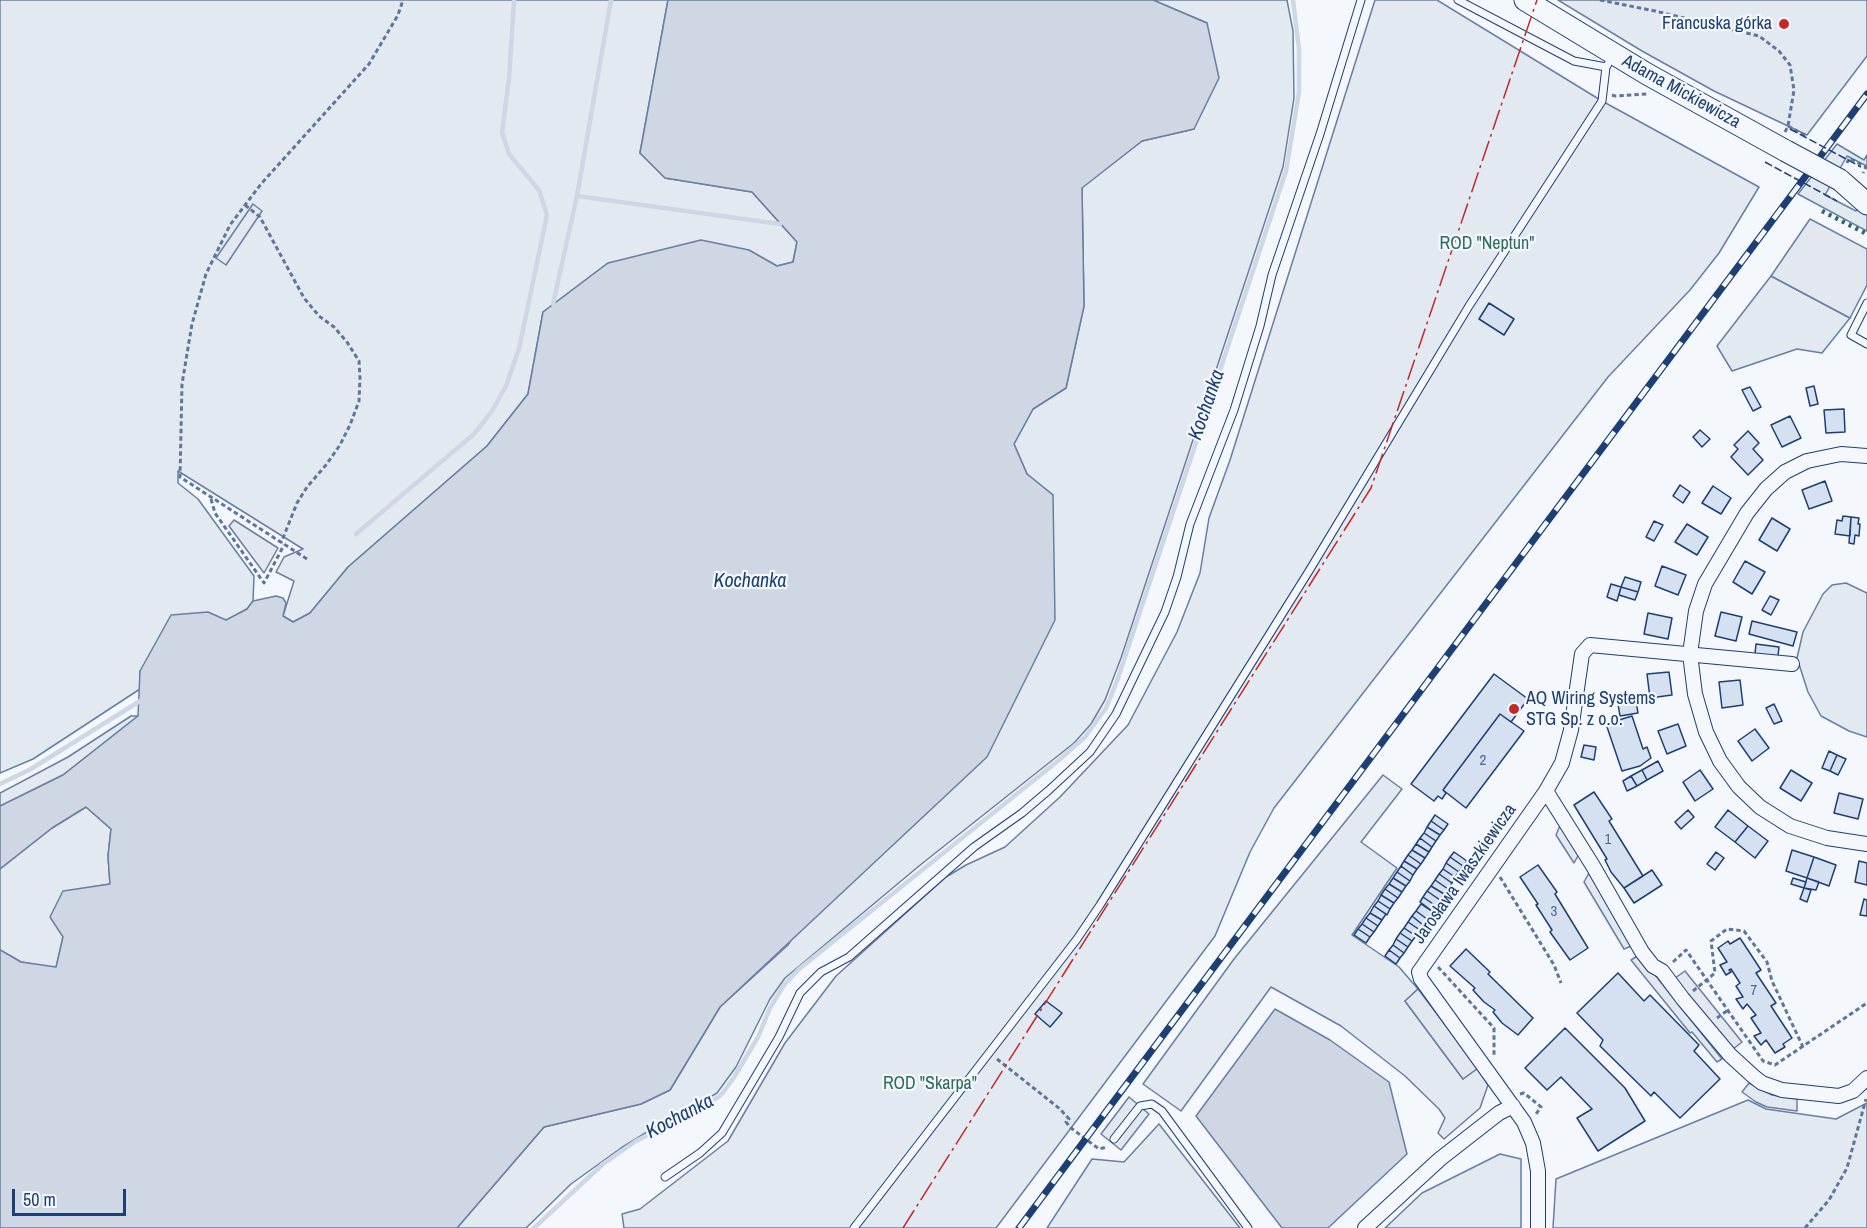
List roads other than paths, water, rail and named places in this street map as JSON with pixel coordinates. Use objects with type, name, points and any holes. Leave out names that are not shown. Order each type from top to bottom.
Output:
[{"type":"main road","name":"Adama Mickiewicza","points":[[1525,0],[1611,61],[1840,180],[1867,204]]},
{"type":"main road","name":"Adama Mickiewicza","points":[[1840,180],[1865,179]]},
{"type":"street","points":[[1867,454],[1830,454],[1807,460],[1785,472],[1766,489],[1747,513],[1705,584],[1696,611],[1690,654],[1695,694],[1702,722],[1720,761],[1739,787],[1760,807],[1790,826],[1827,838],[1867,844]]},
{"type":"street","name":"Jarosława Iwaszkiewicza","points":[[1538,1228],[1538,1172],[1533,1143],[1524,1122],[1421,979],[1419,972],[1562,764],[1571,730],[1582,654],[1590,645],[1690,654]]},
{"type":"street","points":[[1690,654],[1792,664]]},
{"type":"street","points":[[1546,790],[1642,952],[1653,966],[1662,971],[1730,1055],[1762,1083],[1782,1090],[1839,1096],[1865,1086]]},
{"type":"street","points":[[1365,1228],[1440,1159],[1499,1113],[1513,1106]]},
{"type":"lane","points":[[665,1177],[700,1153],[722,1133],[779,1037],[800,993],[821,972],[849,957],[974,847],[1049,790],[1090,752],[1116,714],[1166,612],[1190,524],[1234,410],[1260,326],[1272,275],[1320,134],[1361,0]]},
{"type":"lane","points":[[854,1228],[1077,939],[1157,815],[1449,343],[1469,306],[1602,101],[1611,61],[1574,61],[1458,0]]},
{"type":"lane","points":[[1867,303],[1851,335],[1867,344]]},
{"type":"lane","points":[[1114,1139],[1140,1106],[1152,1104],[1162,1111],[1248,1228]]},
{"type":"water","name":"Kochanka","points":[[668,0],[1153,0],[1207,23],[1219,78],[1194,129],[1142,141],[1082,188],[1084,306],[1066,388],[1033,409],[1014,444],[1027,474],[1053,495],[1055,620],[987,757],[720,1007],[670,1090],[641,1104],[544,1127],[457,1228],[0,1228],[0,950],[21,962],[56,967],[63,937],[50,917],[63,891],[110,884],[108,856],[111,829],[86,807],[52,828],[0,869],[0,806],[63,775],[138,716],[140,671],[171,615],[208,612],[226,620],[247,609],[253,601],[276,596],[283,598],[286,603],[283,616],[293,622],[310,613],[348,567],[487,446],[528,394],[543,312],[608,263],[701,240],[749,250],[777,266],[793,262],[797,242],[752,192],[665,178],[640,153]]},
{"type":"water","points":[[1275,1009],[1330,1040],[1389,1082],[1407,1154],[1328,1228],[1282,1228],[1196,1116]]},
{"type":"waterway","points":[[356,534],[474,434],[492,411],[506,386],[519,349],[547,215],[539,190],[509,154],[502,132],[509,79],[514,0]]},
{"type":"waterway","points":[[553,304],[577,196],[611,0]]},
{"type":"waterway","name":"Kochanka","points":[[534,1228],[603,1164],[636,1141],[703,1107],[721,1095],[758,1037],[770,1008],[784,985],[799,969],[1059,760],[1085,737],[1106,708],[1117,681],[1286,171],[1299,92],[1299,49],[1293,0]]},
{"type":"waterway","points":[[577,196],[780,224]]},
{"type":"waterway","points":[[0,784],[31,769],[140,701]]},
{"type":"railway","points":[[1019,1228],[1867,94]]},
{"type":"place","name":"Francuska górka","points":[[1784,24]]},
{"type":"place","name":"AQ Wiring Systems STG Sp. z o.o.","points":[[1514,709]]},
{"type":"park label","name":"ROD \"Neptun\"","points":[[1487,244]]},
{"type":"park label","name":"ROD \"Skarpa\"","points":[[930,1084]]}]
